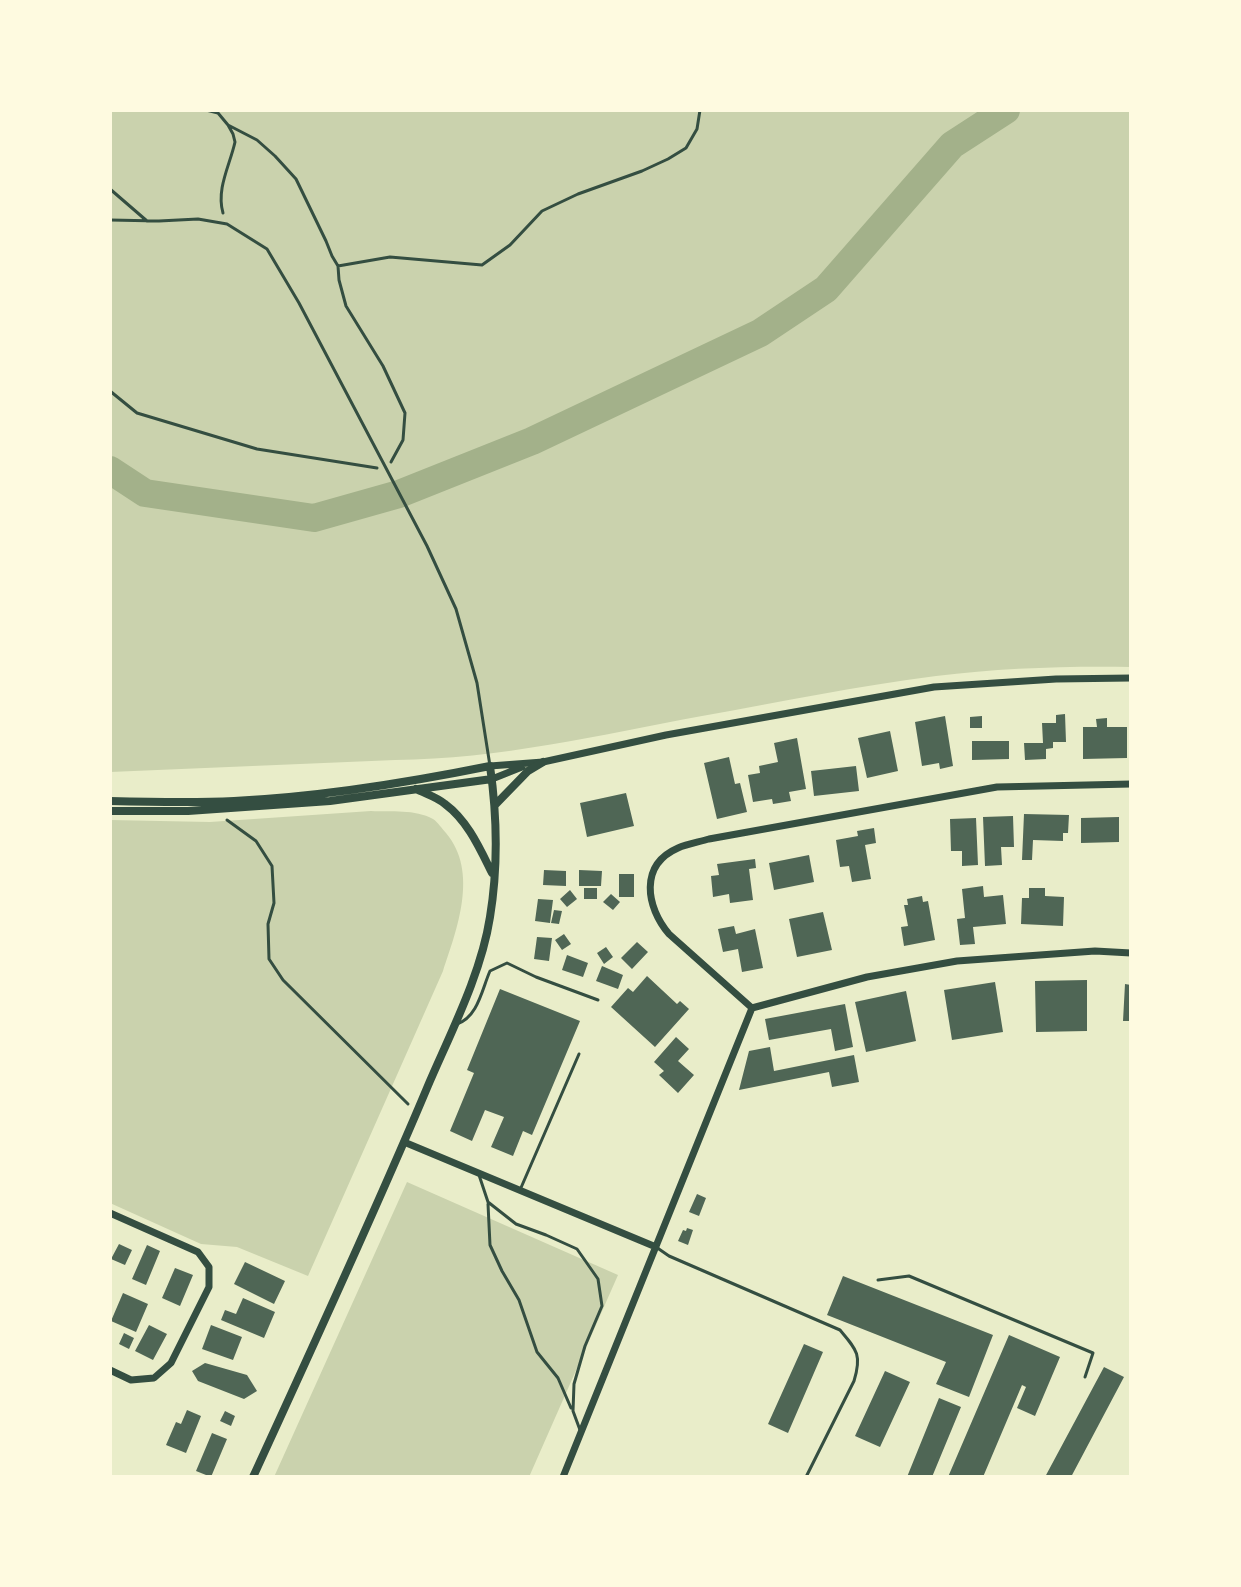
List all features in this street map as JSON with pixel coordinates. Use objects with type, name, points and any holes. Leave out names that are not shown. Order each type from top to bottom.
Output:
[{"type":"street","points":[[110,801],[234,801],[313,794],[412,781],[490,766],[528,765],[666,735],[934,687],[1056,679],[1131,678]]},
{"type":"street","points":[[495,805],[528,771],[543,762]]},
{"type":"street","points":[[110,811],[213,810],[330,801],[492,779],[528,765]]},
{"type":"street","points":[[253,1477],[404,1142],[469,989],[490,918],[494,878],[495,805],[490,766]]},
{"type":"street","points":[[752,1008],[659,922],[651,899],[650,878],[663,857],[678,848],[709,839],[997,787],[1131,784]]},
{"type":"street","points":[[416,789],[445,804],[460,818],[494,878]]},
{"type":"street","points":[[752,1008],[867,977],[957,961],[1095,951],[1131,953]]},
{"type":"street","points":[[563,1477],[752,1008]]},
{"type":"street","points":[[404,1142],[656,1247]]},
{"type":"street","points":[[110,1213],[198,1252],[209,1267],[209,1287],[171,1363],[154,1378],[131,1380],[110,1370]]},
{"type":"lane","points":[[110,189],[147,221]]},
{"type":"lane","points":[[110,220],[198,219],[227,224],[267,249],[299,303],[427,546],[456,609],[477,683],[490,766]]},
{"type":"lane","points":[[453,1025],[464,1022],[473,1012],[490,971],[507,963],[598,1000]]},
{"type":"lane","points":[[520,1190],[579,1054]]},
{"type":"lane","points":[[479,1173],[488,1202],[490,1245],[519,1300],[537,1352],[558,1378],[581,1433]]},
{"type":"lane","points":[[488,1202],[516,1224],[577,1249],[598,1279],[602,1306],[585,1346],[574,1384],[573,1411]]},
{"type":"lane","points":[[656,1247],[669,1256],[840,1330],[857,1351],[859,1364],[854,1381],[806,1477]]},
{"type":"path","points":[[206,110],[218,113],[228,125],[235,142],[221,191],[221,208],[227,224]]},
{"type":"path","points":[[338,266],[390,257],[482,265],[510,245],[542,211],[578,194],[642,171],[686,148],[697,129],[700,110]]},
{"type":"path","points":[[110,391],[137,413],[257,449],[387,470],[403,440],[405,413],[383,366],[346,306],[338,266],[296,179],[257,140],[228,125]]},
{"type":"path","points":[[213,810],[256,841],[272,866],[274,903],[268,924],[269,959],[283,980],[417,1112]]},
{"type":"path","points":[[878,1280],[909,1276],[1093,1353],[1085,1377]]},
{"type":"green space","points":[[110,110],[1131,110],[1131,667],[1034,668],[936,676],[819,694],[549,745],[434,759],[110,772]]},
{"type":"green space","points":[[371,811],[411,812],[437,822],[456,848],[461,865],[462,901],[443,971],[308,1276],[237,1247],[201,1244],[110,1203],[110,820],[210,822]]},
{"type":"green space","points":[[407,1182],[618,1275],[529,1477],[274,1477]]},
{"type":"building","points":[[1065,714],[1066,742],[1053,742],[1053,748],[1046,749],[1046,759],[1025,760],[1024,743],[1043,743],[1042,723],[1056,723],[1056,715]]},
{"type":"building","points":[[945,716],[953,766],[940,769],[939,763],[922,766],[915,722]]},
{"type":"building","points":[[982,716],[982,728],[970,728],[970,717]]},
{"type":"building","points":[[1107,718],[1107,727],[1127,727],[1127,758],[1083,759],[1083,727],[1097,727],[1096,719]]},
{"type":"building","points":[[890,731],[898,771],[867,778],[858,738]]},
{"type":"building","points":[[797,738],[806,789],[789,792],[791,801],[773,804],[772,799],[753,802],[748,775],[760,773],[759,766],[778,762],[774,743]]},
{"type":"building","points":[[972,741],[1009,741],[1009,759],[972,760]]},
{"type":"building","points":[[729,757],[735,784],[740,783],[747,812],[717,819],[704,763]]},
{"type":"building","points":[[856,766],[859,791],[814,796],[811,771]]},
{"type":"building","points":[[626,793],[634,826],[587,837],[580,803]]},
{"type":"building","points":[[1024,814],[1069,815],[1068,833],[1063,833],[1063,841],[1033,840],[1032,860],[1022,860]]},
{"type":"building","points":[[1013,816],[1014,847],[1001,847],[1002,865],[985,866],[983,817]]},
{"type":"building","points":[[1119,817],[1119,842],[1081,843],[1081,818]]},
{"type":"building","points":[[976,818],[978,865],[962,866],[962,851],[951,851],[950,819]]},
{"type":"building","points":[[874,828],[876,843],[865,845],[871,879],[852,882],[849,866],[840,867],[836,840],[858,836],[857,831]]},
{"type":"building","points":[[809,855],[814,882],[774,890],[769,863]]},
{"type":"building","points":[[755,859],[756,868],[749,869],[753,900],[730,903],[729,894],[713,897],[711,876],[719,875],[717,864]]},
{"type":"building","points":[[544,870],[566,871],[566,886],[543,885]]},
{"type":"building","points":[[579,870],[602,871],[601,886],[579,886]]},
{"type":"building","points":[[619,874],[634,874],[634,897],[619,897]]},
{"type":"building","points":[[983,886],[984,897],[1003,895],[1006,924],[973,927],[975,944],[960,945],[957,919],[965,918],[962,889]]},
{"type":"building","points":[[584,888],[597,888],[597,899],[584,899]]},
{"type":"building","points":[[1029,888],[1045,888],[1045,896],[1064,897],[1063,926],[1021,924],[1022,898],[1029,898]]},
{"type":"building","points":[[570,890],[577,899],[567,907],[560,899]]},
{"type":"building","points":[[611,894],[620,902],[613,910],[603,902]]},
{"type":"building","points":[[922,896],[923,902],[928,901],[935,940],[904,946],[901,927],[908,926],[904,905],[908,905],[907,899]]},
{"type":"building","points":[[538,899],[553,900],[550,923],[535,921]]},
{"type":"building","points":[[554,910],[562,911],[559,924],[551,923]]},
{"type":"building","points":[[823,912],[832,950],[797,957],[789,919]]},
{"type":"building","points":[[734,926],[736,934],[755,929],[763,968],[742,972],[738,949],[723,952],[718,929]]},
{"type":"building","points":[[564,934],[571,944],[562,950],[555,940]]},
{"type":"building","points":[[537,937],[552,938],[549,961],[534,959]]},
{"type":"building","points":[[637,942],[648,952],[632,969],[621,958]]},
{"type":"building","points":[[606,947],[613,957],[604,964],[597,953]]},
{"type":"building","points":[[567,955],[588,963],[583,977],[562,970]]},
{"type":"building","points":[[602,966],[623,975],[618,989],[596,981]]},
{"type":"building","points":[[647,976],[677,1004],[680,1001],[689,1009],[655,1047],[611,1007],[628,988],[633,992]]},
{"type":"building","points":[[1087,980],[1087,1031],[1036,1032],[1035,981]]},
{"type":"building","points":[[995,982],[1003,1032],[952,1040],[944,990]]},
{"type":"building","points":[[1125,984],[1131,985],[1131,1021],[1123,1021]]},
{"type":"building","points":[[500,989],[580,1021],[532,1135],[523,1131],[513,1156],[491,1147],[504,1117],[485,1110],[472,1141],[450,1131],[474,1073],[467,1070]]},
{"type":"building","points":[[906,991],[916,1041],[866,1052],[855,1002]]},
{"type":"building","points":[[845,1004],[853,1047],[835,1051],[831,1029],[769,1040],[765,1019]]},
{"type":"building","points":[[676,1037],[689,1049],[678,1061],[694,1075],[678,1093],[659,1075],[664,1071],[654,1062]]},
{"type":"building","points":[[770,1047],[774,1071],[854,1055],[859,1082],[832,1087],[829,1072],[739,1090],[749,1051]]},
{"type":"building","points":[[697,1194],[706,1198],[699,1216],[689,1212]]},
{"type":"building","points":[[687,1228],[693,1230],[688,1245],[678,1241]]},
{"type":"building","points":[[119,1244],[132,1250],[125,1265],[111,1259]]},
{"type":"building","points":[[147,1245],[160,1251],[146,1285],[132,1279]]},
{"type":"building","points":[[245,1262],[285,1281],[274,1304],[234,1284]]},
{"type":"building","points":[[175,1268],[193,1275],[180,1306],[162,1298]]},
{"type":"building","points":[[843,1276],[993,1335],[969,1397],[936,1384],[946,1362],[827,1315]]},
{"type":"building","points":[[123,1293],[148,1304],[136,1332],[111,1321]]},
{"type":"building","points":[[243,1298],[275,1312],[264,1338],[221,1320],[225,1310],[236,1314]]},
{"type":"building","points":[[149,1325],[167,1334],[153,1360],[135,1351]]},
{"type":"building","points":[[211,1325],[242,1337],[233,1360],[202,1349]]},
{"type":"building","points":[[124,1333],[134,1338],[129,1349],[119,1344]]},
{"type":"building","points":[[1009,1335],[1060,1357],[1035,1416],[1017,1408],[1026,1387],[1022,1385],[983,1477],[948,1477]]},
{"type":"building","points":[[804,1344],[823,1352],[788,1433],[768,1424]]},
{"type":"building","points":[[205,1363],[247,1375],[257,1391],[244,1399],[198,1381],[192,1371]]},
{"type":"building","points":[[1104,1367],[1124,1377],[1071,1477],[1045,1477]]},
{"type":"building","points":[[885,1371],[910,1382],[880,1447],[855,1436]]},
{"type":"building","points":[[939,1398],[961,1407],[932,1477],[907,1477]]},
{"type":"building","points":[[187,1410],[201,1416],[186,1453],[166,1445],[176,1422],[181,1424]]},
{"type":"building","points":[[225,1411],[235,1416],[231,1426],[220,1421]]},
{"type":"building","points":[[212,1433],[227,1439],[211,1477],[196,1471]]},
{"type":"waterway","points":[[110,470],[145,493],[314,518],[399,494],[532,441],[760,333],[826,289],[952,145],[1006,110]]}]
